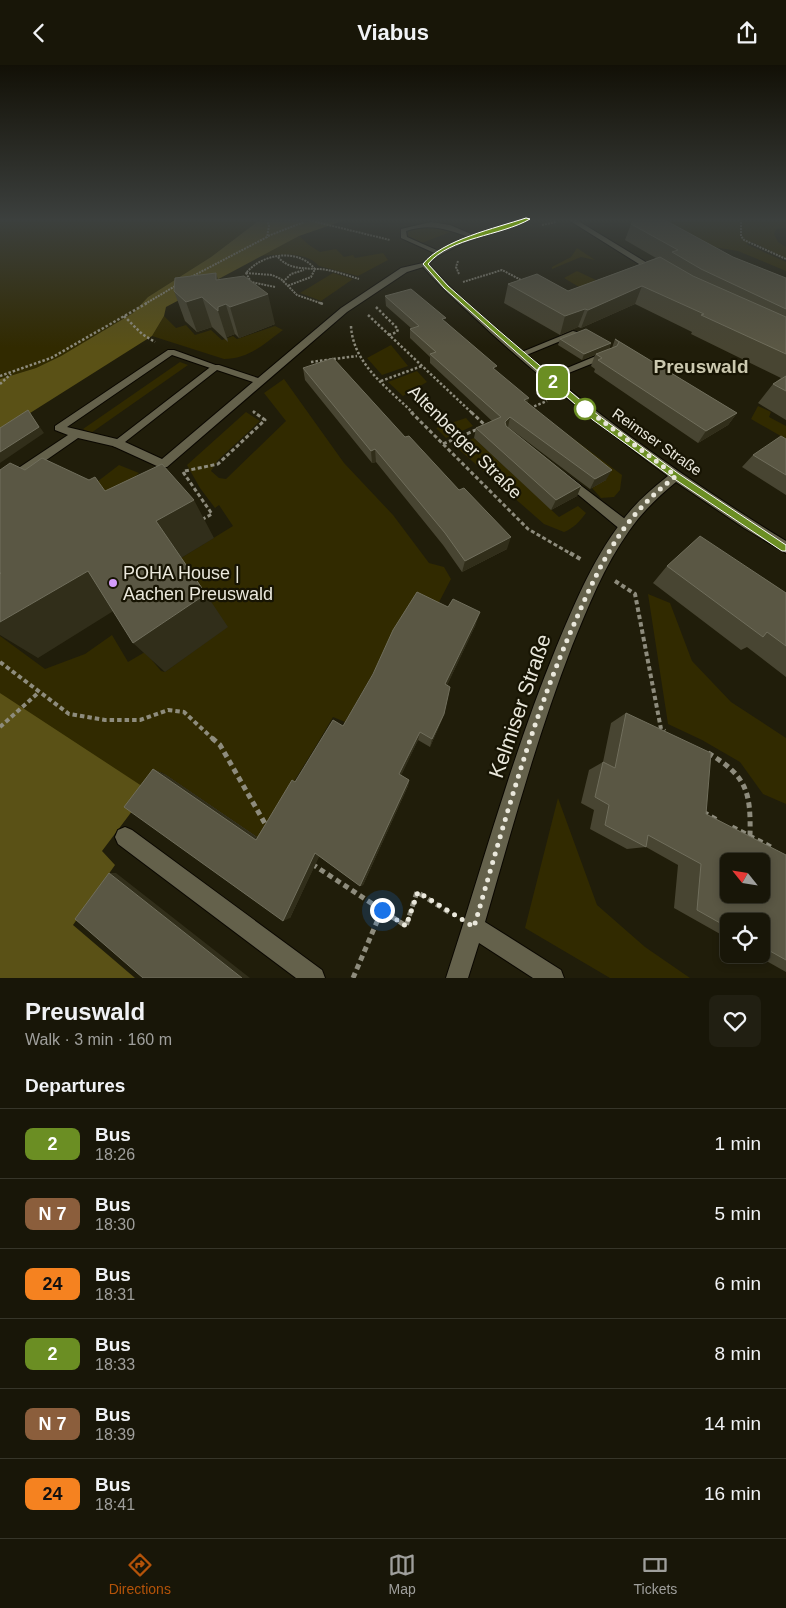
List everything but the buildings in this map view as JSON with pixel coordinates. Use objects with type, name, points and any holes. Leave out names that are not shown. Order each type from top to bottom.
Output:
[{"type":"street","points":[[258,381],[171,352],[59,428],[74,435],[92,436],[117,443],[163,464],[344,309],[378,285],[404,270],[428,262]]},
{"type":"street","points":[[640,262],[665,277]]},
{"type":"street","name":"Reimser Straße","points":[[425,264],[446,287],[566,393],[676,476],[786,548]]},
{"type":"street","points":[[520,354],[579,332]]},
{"type":"street","points":[[548,378],[608,354]]},
{"type":"street","points":[[117,443],[216,367]]},
{"type":"street","points":[[0,497],[28,477],[21,472],[74,435]]},
{"type":"street","points":[[560,473],[625,526]]},
{"type":"street","name":"Kelmiser Straße","points":[[457,978],[524,758],[558,661],[597,569],[625,526],[648,499],[676,476]]},
{"type":"street","points":[[125,837],[314,978]]},
{"type":"street","points":[[474,927],[553,978]]},
{"type":"path","points":[[195,283],[186,280],[221,262]]},
{"type":"path","points":[[246,273],[255,263],[260,262]]},
{"type":"path","points":[[281,262],[290,267],[327,269],[378,285]]},
{"type":"path","points":[[308,262],[315,269]]},
{"type":"path","points":[[283,282],[292,274],[307,269]]},
{"type":"path","points":[[287,287],[311,277],[315,269]]},
{"type":"path","points":[[446,287],[502,270],[525,283]]},
{"type":"path","points":[[246,273],[272,275],[297,295],[344,309]]},
{"type":"path","points":[[246,273],[251,282],[275,287],[268,290]]},
{"type":"path","points":[[0,376],[51,358],[178,284]]},
{"type":"path","points":[[355,301],[486,426]]},
{"type":"path","name":"Altenberger Straße","points":[[344,309],[351,323],[351,337],[357,356],[528,529],[635,593],[661,729],[669,733]]},
{"type":"path","points":[[381,311],[398,329],[397,333],[389,335]]},
{"type":"path","points":[[124,315],[134,324],[143,339]]},
{"type":"path","points":[[278,364],[357,356]]},
{"type":"path","points":[[381,381],[423,365]]},
{"type":"path","points":[[0,384],[12,372]]},
{"type":"path","points":[[526,410],[566,393]]},
{"type":"path","points":[[199,521],[212,514],[183,471],[218,464],[265,420],[236,400]]},
{"type":"path","points":[[443,444],[494,423]]},
{"type":"path","points":[[0,662],[38,693],[69,714],[105,720],[140,720],[168,710],[184,712],[220,745],[269,830]]},
{"type":"path","points":[[0,727],[38,693]]},
{"type":"path","points":[[700,749],[731,766],[746,785],[751,805],[750,836]]},
{"type":"path","points":[[696,809],[779,852]]},
{"type":"path","points":[[308,861],[406,926],[418,892],[474,927]]},
{"type":"path","points":[[353,978],[382,910]]},
{"type":"shaded area","points":[[0,262],[204,262],[148,297],[133,313],[61,356],[36,368],[0,379]]},
{"type":"shaded area","points":[[204,262],[251,262],[166,307],[164,316],[152,336],[0,432],[0,379],[36,368],[61,356],[133,313],[148,297]]},
{"type":"shaded area","points":[[314,262],[385,262],[358,276],[319,266]]},
{"type":"shaded area","points":[[562,262],[570,262],[552,269],[552,267]]},
{"type":"shaded area","points":[[763,262],[785,262],[786,271]]},
{"type":"shaded area","points":[[577,271],[600,282],[584,290],[564,278]]},
{"type":"shaded area","points":[[333,273],[353,279],[321,301],[300,293]]},
{"type":"shaded area","points":[[164,316],[176,328],[186,325],[195,335],[211,330],[222,340],[233,336],[237,339],[275,326],[283,330],[249,354],[224,359],[152,336]]},
{"type":"shaded area","points":[[391,345],[408,366],[382,375],[367,358]]},
{"type":"shaded area","points":[[180,362],[188,365],[91,433],[83,429]]},
{"type":"shaded area","points":[[417,371],[427,382],[403,396],[388,382]]},
{"type":"shaded area","points":[[284,379],[344,463],[393,515],[429,563],[444,567],[451,579],[437,606],[416,598],[345,722],[333,717],[260,839],[161,772],[148,790],[12,703],[0,693],[0,636],[45,669],[85,654],[112,635],[128,662],[145,652],[161,671],[165,672],[227,627],[181,558],[233,526],[219,505],[215,508],[200,488],[187,465],[246,412],[260,421],[218,460],[211,471],[219,478],[226,479],[286,421],[264,393]]},
{"type":"shaded area","points":[[758,406],[771,412],[769,417],[786,426],[786,439],[751,419]]},
{"type":"shaded area","points":[[536,411],[622,475],[620,490],[614,497],[601,498],[592,488],[606,479]]},
{"type":"shaded area","points":[[466,418],[473,426],[446,438],[436,428]]},
{"type":"shaded area","points":[[474,438],[559,517],[578,506],[586,513],[571,529],[564,532],[544,524],[455,446]]},
{"type":"shaded area","points":[[119,465],[139,473],[115,494],[89,488]]},
{"type":"shaded area","points":[[648,594],[670,603],[692,661],[731,702],[786,738],[786,804],[763,794],[740,762],[702,740],[668,724]]},
{"type":"shaded area","points":[[0,693],[148,790],[102,851],[115,865],[73,925],[135,978],[0,978]]},
{"type":"shaded area","points":[[558,798],[597,905],[645,947],[690,978],[610,978],[525,928]]},
{"type":"bus line","name":"2","points":[[427,262],[425,264],[446,287],[596,418],[676,476],[786,548]]},
{"type":"place","name":"POHA House | Aachen Preuswald","points":[[113,583]]},
{"type":"district","name":"Preuswald","points":[[701,366]]},
{"type":"route","points":[[382,910],[406,926],[418,892],[474,927],[521,767],[558,661],[597,569],[625,526],[648,499],[676,476],[628,442],[581,405],[585,409]]}]
